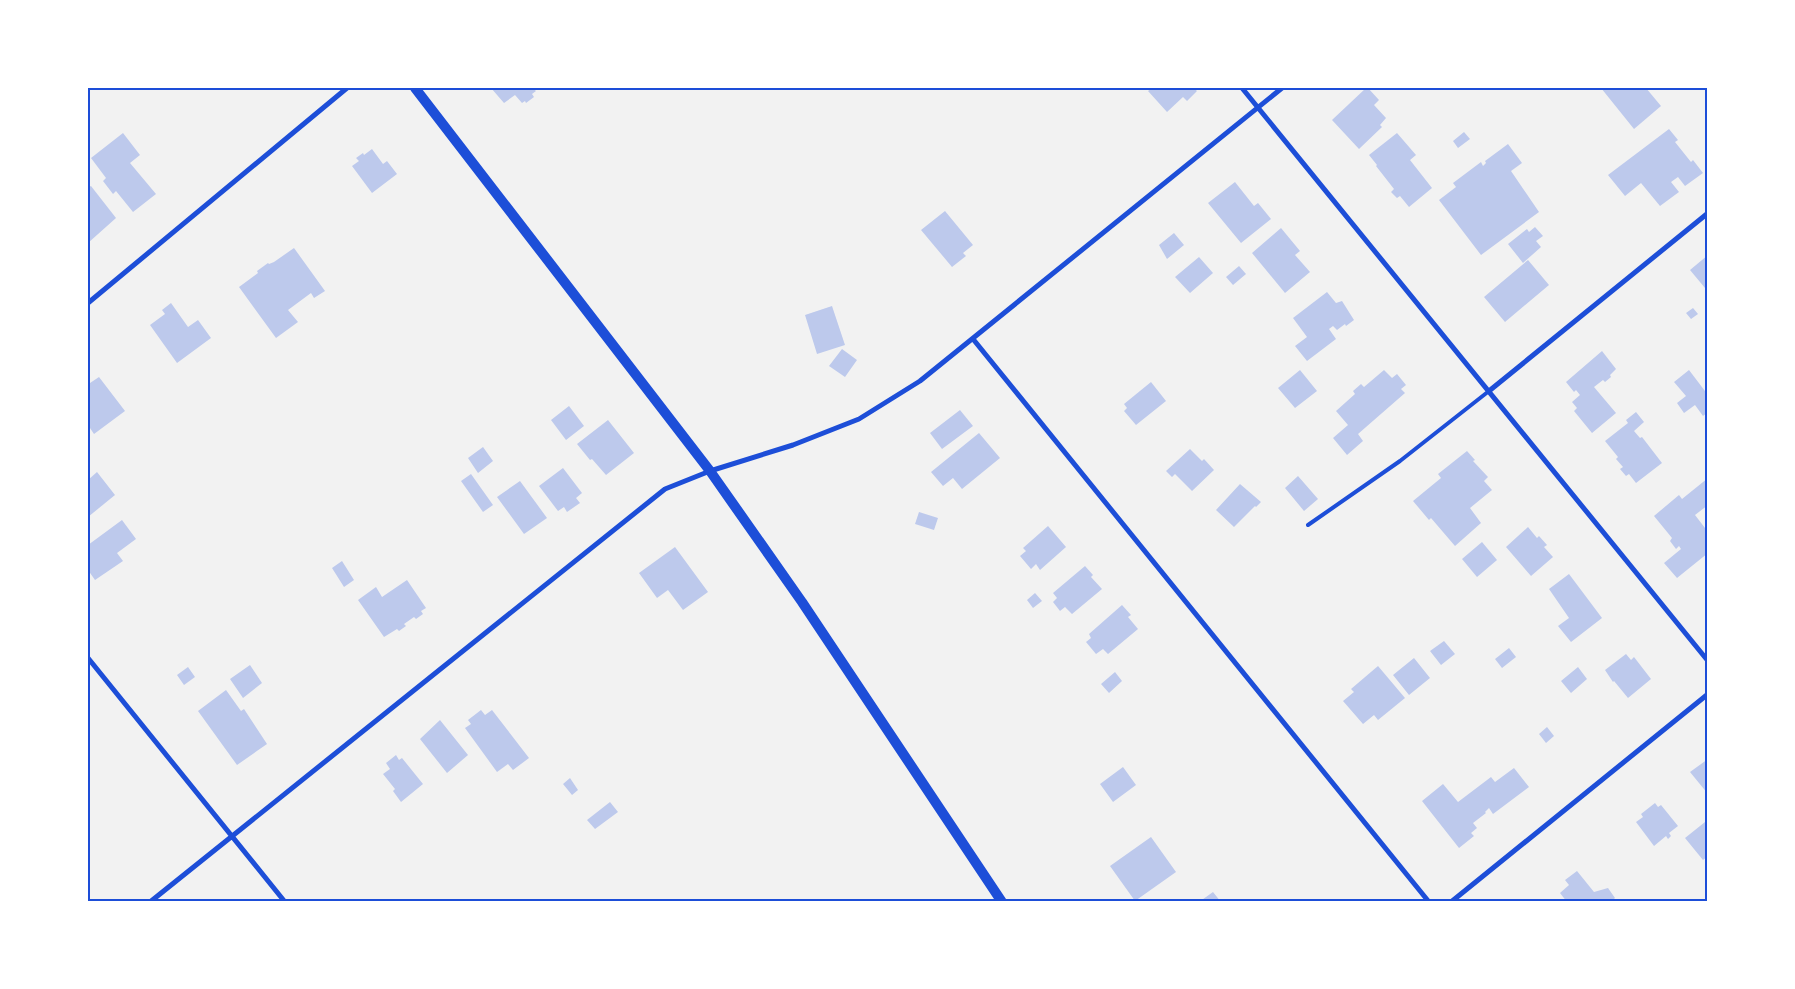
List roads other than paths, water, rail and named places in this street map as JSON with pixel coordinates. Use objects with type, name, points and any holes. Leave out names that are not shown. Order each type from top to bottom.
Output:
[{"type":"main road","points":[[415,88],[710,471],[802,602],[1002,902]]},
{"type":"street","points":[[88,303],[347,88]]},
{"type":"street","points":[[1242,88],[1708,661]]},
{"type":"street","points":[[150,902],[665,489],[710,471],[794,445],[859,419],[920,381],[1282,88]]},
{"type":"street","points":[[1489,392],[1708,213]]},
{"type":"street","points":[[973,339],[1429,902]]},
{"type":"street","points":[[88,658],[285,902]]},
{"type":"street","points":[[1451,902],[1708,694]]},
{"type":"lane","points":[[1308,525],[1400,461],[1489,392]]}]
